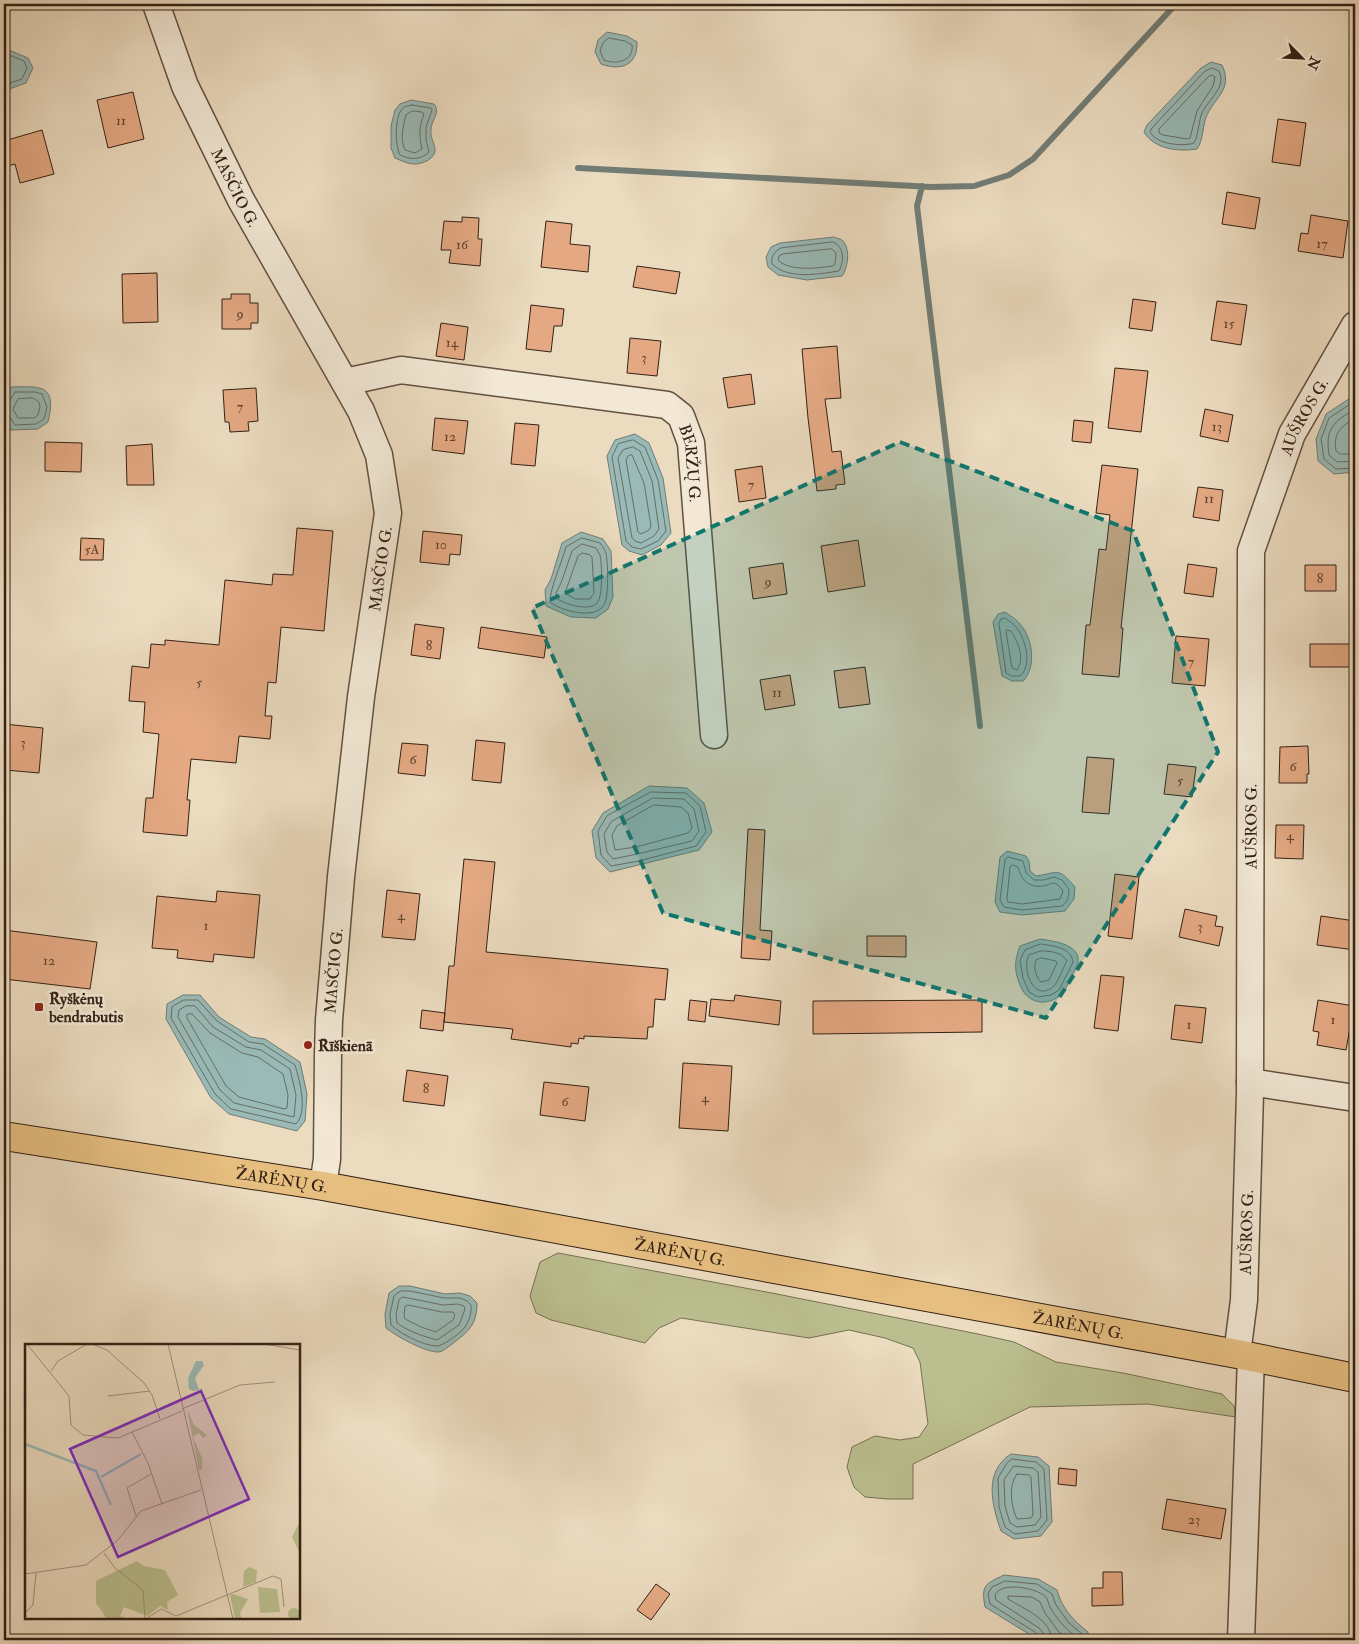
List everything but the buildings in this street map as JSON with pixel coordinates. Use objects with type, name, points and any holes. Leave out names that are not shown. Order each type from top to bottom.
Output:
[{"type":"main road","name":"ŽARĖNŲ G.","points":[[4,1136],[323,1186],[1244,1355],[1355,1378]]},
{"type":"street","name":"MASČIO G.","points":[[156,4],[185,86],[241,200],[361,411],[379,455],[388,513],[361,697],[341,877],[329,1020],[328,1150],[323,1186]]},
{"type":"street","name":"AUŠROS G.","points":[[1241,1640],[1244,1300],[1250,1082],[1251,551],[1292,434],[1355,325]]},
{"type":"street","name":"BERŽŲ G.","points":[[345,382],[401,370],[667,405],[681,416],[691,443],[714,735]]},
{"type":"street","points":[[1250,1082],[1355,1098]]},
{"type":"highlighted area","points":[[900,442],[1133,531],[1218,752],[1046,1018],[663,913],[532,608]]},
{"type":"green space","points":[[558,1253],[777,1294],[1014,1342],[1056,1362],[1123,1373],[1222,1394],[1234,1406],[1236,1417],[1148,1404],[1030,1407],[913,1464],[913,1499],[865,1497],[854,1487],[847,1467],[852,1447],[875,1436],[900,1440],[919,1437],[928,1424],[920,1362],[913,1348],[885,1338],[849,1330],[809,1338],[681,1318],[659,1328],[645,1343],[551,1320],[536,1313],[530,1296],[540,1262]]},
{"type":"water","points":[[607,32],[627,36],[637,42],[637,50],[634,57],[626,65],[615,67],[601,64],[595,52],[598,40]]},
{"type":"water","points":[[4,48],[28,58],[33,68],[26,83],[4,91]]},
{"type":"water","points":[[1211,62],[1222,65],[1226,80],[1222,92],[1207,115],[1201,141],[1197,149],[1167,148],[1148,138],[1144,132],[1147,125],[1201,68]]},
{"type":"water","points":[[411,100],[434,104],[436,107],[436,114],[431,126],[435,153],[425,162],[418,164],[407,163],[395,158],[391,148],[391,126],[395,110],[400,104]]},
{"type":"water","points":[[834,237],[842,240],[847,248],[847,263],[842,276],[807,280],[778,275],[768,267],[766,257],[771,247],[780,243]]},
{"type":"water","points":[[11,387],[31,387],[44,390],[48,394],[50,401],[48,422],[38,429],[11,430],[5,408],[6,398]]},
{"type":"water","points":[[1355,395],[1355,472],[1334,474],[1318,461],[1316,439],[1326,414]]},
{"type":"water","points":[[635,434],[649,443],[663,478],[671,533],[661,545],[642,555],[629,551],[622,545],[607,456],[615,440]]},
{"type":"water","points":[[581,532],[603,539],[611,551],[613,597],[608,609],[596,618],[571,617],[546,606],[545,590],[551,579],[562,543]]},
{"type":"water","points":[[1005,612],[1023,628],[1030,643],[1032,660],[1023,681],[1012,681],[1002,676],[993,622],[998,614]]},
{"type":"water","points":[[649,786],[687,788],[704,803],[712,832],[699,850],[610,872],[596,858],[592,831],[603,813]]},
{"type":"water","points":[[1007,851],[1026,856],[1029,861],[1030,871],[1036,876],[1057,872],[1069,880],[1075,887],[1074,899],[1065,911],[1022,915],[1000,912],[995,902],[1000,857]]},
{"type":"water","points":[[1040,939],[1065,945],[1071,948],[1078,957],[1078,963],[1063,992],[1057,998],[1045,1002],[1033,1000],[1024,993],[1016,971],[1020,946]]},
{"type":"water","points":[[183,995],[200,995],[219,1017],[251,1037],[265,1039],[300,1062],[307,1094],[305,1121],[297,1131],[229,1114],[211,1098],[166,1019],[167,1004]]},
{"type":"water","points":[[399,1286],[410,1286],[445,1294],[460,1293],[470,1296],[477,1303],[477,1311],[473,1322],[463,1336],[439,1352],[433,1352],[411,1343],[386,1328],[385,1314],[389,1293]]},
{"type":"water","points":[[1011,1454],[1038,1457],[1049,1466],[1052,1522],[1041,1536],[1014,1539],[1001,1531],[993,1500],[993,1479],[1002,1461]]},
{"type":"water","points":[[1004,1575],[1038,1579],[1057,1590],[1069,1614],[1088,1632],[1088,1640],[1035,1640],[1032,1636],[985,1607],[984,1590],[986,1586]]},
{"type":"waterway","points":[[578,168],[932,187],[974,186],[1009,175],[1033,159],[1176,4]]},
{"type":"waterway","points":[[922,186],[917,206],[980,726]]},
{"type":"place","name":"Ryškėnų bendrabutis","points":[[39,1007]]},
{"type":"place","name":"Rīškienā","points":[[308,1045]]}]
